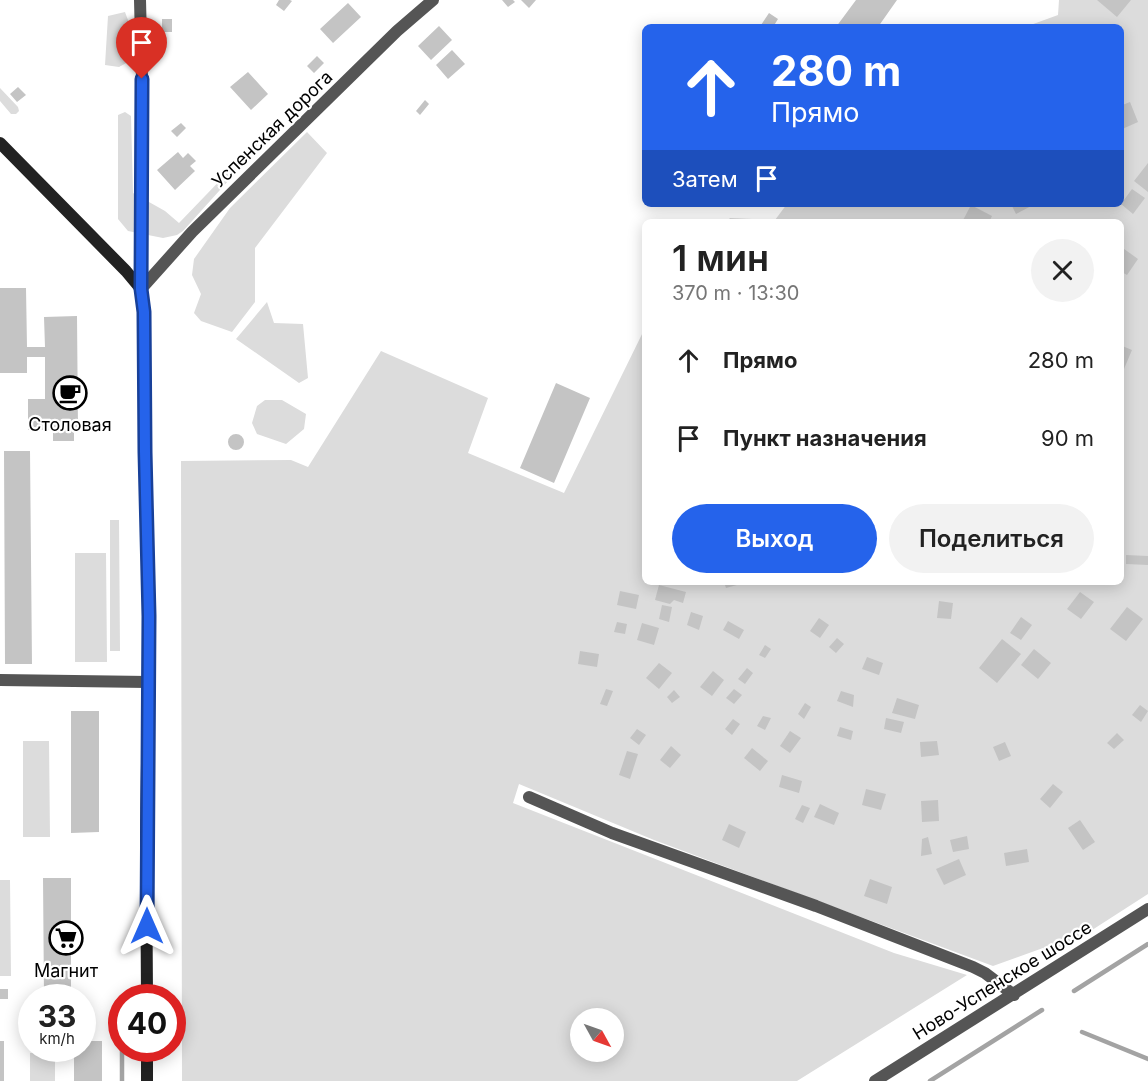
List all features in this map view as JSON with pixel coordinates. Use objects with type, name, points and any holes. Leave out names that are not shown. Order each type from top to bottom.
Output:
[{"type":"street","points":[[140,0],[141,289],[144,312],[149,616],[147,984]]},
{"type":"street","name":"Успенская дорога","points":[[141,289],[192,232],[397,32],[433,0]]},
{"type":"street","points":[[0,143],[141,289]]},
{"type":"street","points":[[0,680],[148,682]]},
{"type":"street","points":[[529,797],[612,833],[816,906],[973,967],[985,973],[1014,995]]},
{"type":"street","name":"Ново-Успенское шоссе","points":[[875,1081],[1148,909]]},
{"type":"street","points":[[147,1062],[147,1081]]},
{"type":"shaded area","points":[[1059,0],[1148,0],[1148,894],[1047,959],[1043,948],[993,966],[654,840],[519,784],[513,803],[894,953],[967,975],[797,1081],[182,1081],[182,1062],[186,1062],[186,984],[182,984],[181,461],[291,460],[308,467],[381,351],[488,398],[468,453],[564,493],[642,334],[642,585],[1124,585],[1124,219],[776,219],[785,207],[1124,207],[1124,24],[1033,24],[1058,15]]},
{"type":"shaded area","points":[[125,12],[132,31],[128,62],[119,67],[105,65],[108,16]]},
{"type":"shaded area","points":[[0,88],[18,107],[19,111],[16,114],[11,114],[0,101]]},
{"type":"shaded area","points":[[125,112],[131,116],[133,193],[165,211],[179,223],[257,142],[256,150],[177,235],[163,238],[128,231],[118,219],[118,115]]},
{"type":"shaded area","points":[[307,132],[327,153],[255,248],[255,302],[232,332],[201,321],[194,313],[201,294],[192,275],[194,259],[230,208]]},
{"type":"shaded area","points":[[267,302],[274,323],[303,324],[308,378],[299,383],[236,339]]},
{"type":"shaded area","points":[[265,400],[282,400],[306,414],[304,429],[286,444],[257,434],[252,423],[257,406]]},
{"type":"shaded area","points":[[110,520],[119,520],[120,651],[110,651]]},
{"type":"shaded area","points":[[75,553],[106,553],[107,662],[75,662]]},
{"type":"shaded area","points":[[23,741],[49,741],[50,837],[23,837]]},
{"type":"shaded area","points":[[0,880],[10,880],[11,976],[0,976]]},
{"type":"shaded area","points":[[30,1062],[55,1062],[55,1081],[30,1081]]},
{"type":"building","points":[[279,0],[292,1],[284,11],[276,5]]},
{"type":"building","points":[[502,0],[513,0],[515,2],[508,7]]},
{"type":"building","points":[[521,0],[536,0],[529,8]]},
{"type":"building","points":[[856,0],[897,0],[880,24],[838,24]]},
{"type":"building","points":[[1097,0],[1131,0],[1117,17]]},
{"type":"building","points":[[348,3],[361,17],[333,43],[320,29]]},
{"type":"building","points":[[769,13],[778,19],[775,24],[762,24]]},
{"type":"building","points":[[162,19],[172,19],[172,32],[162,32]]},
{"type":"building","points":[[439,26],[452,40],[431,60],[418,46]]},
{"type":"building","points":[[452,50],[465,64],[448,79],[436,65]]},
{"type":"building","points":[[317,56],[324,63],[314,73],[307,66]]},
{"type":"building","points":[[248,72],[268,94],[251,110],[230,87]]},
{"type":"building","points":[[18,87],[26,95],[17,102],[10,94]]},
{"type":"building","points":[[425,100],[429,104],[420,115],[416,111]]},
{"type":"building","points":[[1130,102],[1138,122],[1124,128],[1124,104]]},
{"type":"building","points":[[181,123],[186,128],[177,137],[171,131]]},
{"type":"building","points":[[178,152],[183,158],[188,153],[196,161],[190,166],[195,171],[175,190],[157,170]]},
{"type":"building","points":[[1148,163],[1148,192],[1134,181]]},
{"type":"building","points":[[1132,189],[1145,198],[1133,214],[1124,206],[1124,200]]},
{"type":"building","points":[[970,207],[975,207],[992,216],[990,219],[964,219]]},
{"type":"building","points":[[1012,207],[1029,207],[1016,214]]},
{"type":"building","points":[[1124,249],[1138,259],[1127,275],[1124,273]]},
{"type":"building","points":[[0,288],[26,288],[27,347],[45,347],[44,317],[77,316],[78,430],[74,430],[74,441],[53,441],[53,430],[28,430],[28,399],[45,399],[45,357],[27,357],[27,373],[0,373]]},
{"type":"building","points":[[1124,347],[1132,350],[1124,369]]},
{"type":"building","points":[[556,383],[590,398],[554,483],[520,468]]},
{"type":"building","points":[[236,434],[242,436],[244,442],[242,448],[236,450],[230,448],[228,442],[230,436]]},
{"type":"building","points":[[4,451],[30,451],[32,664],[5,664]]},
{"type":"building","points":[[1126,555],[1148,556],[1148,565],[1126,564]]},
{"type":"building","points":[[659,585],[686,592],[683,603],[674,600],[670,604],[655,600]]},
{"type":"building","points":[[620,591],[639,595],[636,609],[617,605]]},
{"type":"building","points":[[1080,592],[1094,602],[1081,619],[1067,609]]},
{"type":"building","points":[[939,601],[953,603],[951,619],[937,618]]},
{"type":"building","points":[[662,605],[672,607],[669,622],[659,619]]},
{"type":"building","points":[[1127,607],[1143,619],[1126,641],[1110,629]]},
{"type":"building","points":[[691,612],[703,616],[699,630],[687,625]]},
{"type":"building","points":[[1021,617],[1032,625],[1021,640],[1010,633]]},
{"type":"building","points":[[819,618],[829,625],[820,638],[810,631]]},
{"type":"building","points":[[728,621],[744,630],[739,639],[723,630]]},
{"type":"building","points":[[617,622],[627,624],[625,634],[614,632]]},
{"type":"building","points":[[642,623],[659,628],[654,645],[637,640]]},
{"type":"building","points":[[837,638],[844,644],[836,653],[829,647]]},
{"type":"building","points":[[1002,639],[1021,654],[997,683],[979,668]]},
{"type":"building","points":[[765,645],[771,649],[765,658],[759,655]]},
{"type":"building","points":[[1034,649],[1051,663],[1038,679],[1021,665]]},
{"type":"building","points":[[580,651],[599,654],[597,667],[578,664]]},
{"type":"building","points":[[867,657],[883,663],[879,675],[862,669]]},
{"type":"building","points":[[659,663],[672,673],[659,689],[646,678]]},
{"type":"building","points":[[747,668],[753,673],[745,684],[738,679]]},
{"type":"building","points":[[713,671],[724,680],[712,696],[700,687]]},
{"type":"building","points":[[606,689],[613,691],[607,706],[600,704]]},
{"type":"building","points":[[734,689],[742,695],[734,704],[726,698]]},
{"type":"building","points":[[674,690],[680,697],[672,703],[667,697]]},
{"type":"building","points":[[841,691],[854,695],[853,707],[837,701]]},
{"type":"building","points":[[897,698],[919,705],[915,719],[892,713]]},
{"type":"building","points":[[805,703],[811,707],[804,719],[798,714]]},
{"type":"building","points":[[1140,705],[1148,711],[1141,722],[1132,715]]},
{"type":"building","points":[[71,711],[99,711],[99,832],[71,833]]},
{"type":"building","points":[[763,716],[771,718],[765,730],[757,726]]},
{"type":"building","points":[[886,718],[904,722],[901,733],[884,729]]},
{"type":"building","points":[[733,719],[740,724],[732,735],[725,729]]},
{"type":"building","points":[[840,727],[853,731],[851,740],[837,736]]},
{"type":"building","points":[[637,729],[646,735],[639,745],[630,738]]},
{"type":"building","points":[[790,731],[801,738],[790,753],[780,746]]},
{"type":"building","points":[[1117,733],[1124,740],[1114,749],[1107,743]]},
{"type":"building","points":[[937,741],[939,755],[921,757],[920,742]]},
{"type":"building","points":[[1005,742],[1011,756],[999,761],[993,747]]},
{"type":"building","points":[[671,746],[681,755],[670,768],[660,760]]},
{"type":"building","points":[[752,748],[768,761],[760,771],[744,758]]},
{"type":"building","points":[[627,751],[638,754],[630,779],[619,775]]},
{"type":"building","points":[[782,775],[802,781],[799,793],[779,787]]},
{"type":"building","points":[[1053,784],[1063,792],[1050,808],[1040,799]]},
{"type":"building","points":[[866,789],[886,794],[881,810],[862,805]]},
{"type":"building","points":[[938,800],[939,821],[922,822],[921,801]]},
{"type":"building","points":[[820,804],[839,813],[834,825],[814,817]]},
{"type":"building","points":[[802,805],[810,808],[803,823],[795,819]]},
{"type":"building","points":[[1080,820],[1095,842],[1083,850],[1068,828]]},
{"type":"building","points":[[729,824],[746,832],[739,848],[722,840]]},
{"type":"building","points":[[967,836],[969,849],[953,852],[950,840]]},
{"type":"building","points":[[928,837],[932,854],[921,856],[922,839]]},
{"type":"building","points":[[1027,849],[1029,862],[1006,866],[1004,853]]},
{"type":"building","points":[[959,859],[966,875],[944,885],[936,869]]},
{"type":"building","points":[[43,878],[71,878],[71,984],[44,984]]},
{"type":"building","points":[[870,879],[892,887],[887,904],[864,896]]},
{"type":"building","points":[[0,989],[8,989],[8,999],[0,999]]},
{"type":"building","points":[[0,1041],[4,1041],[4,1081],[0,1081]]},
{"type":"building","points":[[96,1041],[102,1041],[102,1081],[74,1081],[74,1062],[96,1062]]},
{"type":"waterway","points":[[1074,991],[1148,944]]},
{"type":"waterway","points":[[930,1081],[1042,1010]]},
{"type":"waterway","points":[[1082,1032],[1148,1059]]},
{"type":"waterway","points":[[122,1062],[122,1081]]},
{"type":"place","name":"Столовая","points":[[70,393]]},
{"type":"place","name":"Магнит","points":[[66,938]]},
{"type":"route","points":[[142,79],[141,289],[144,312],[149,616],[147,926]]}]
